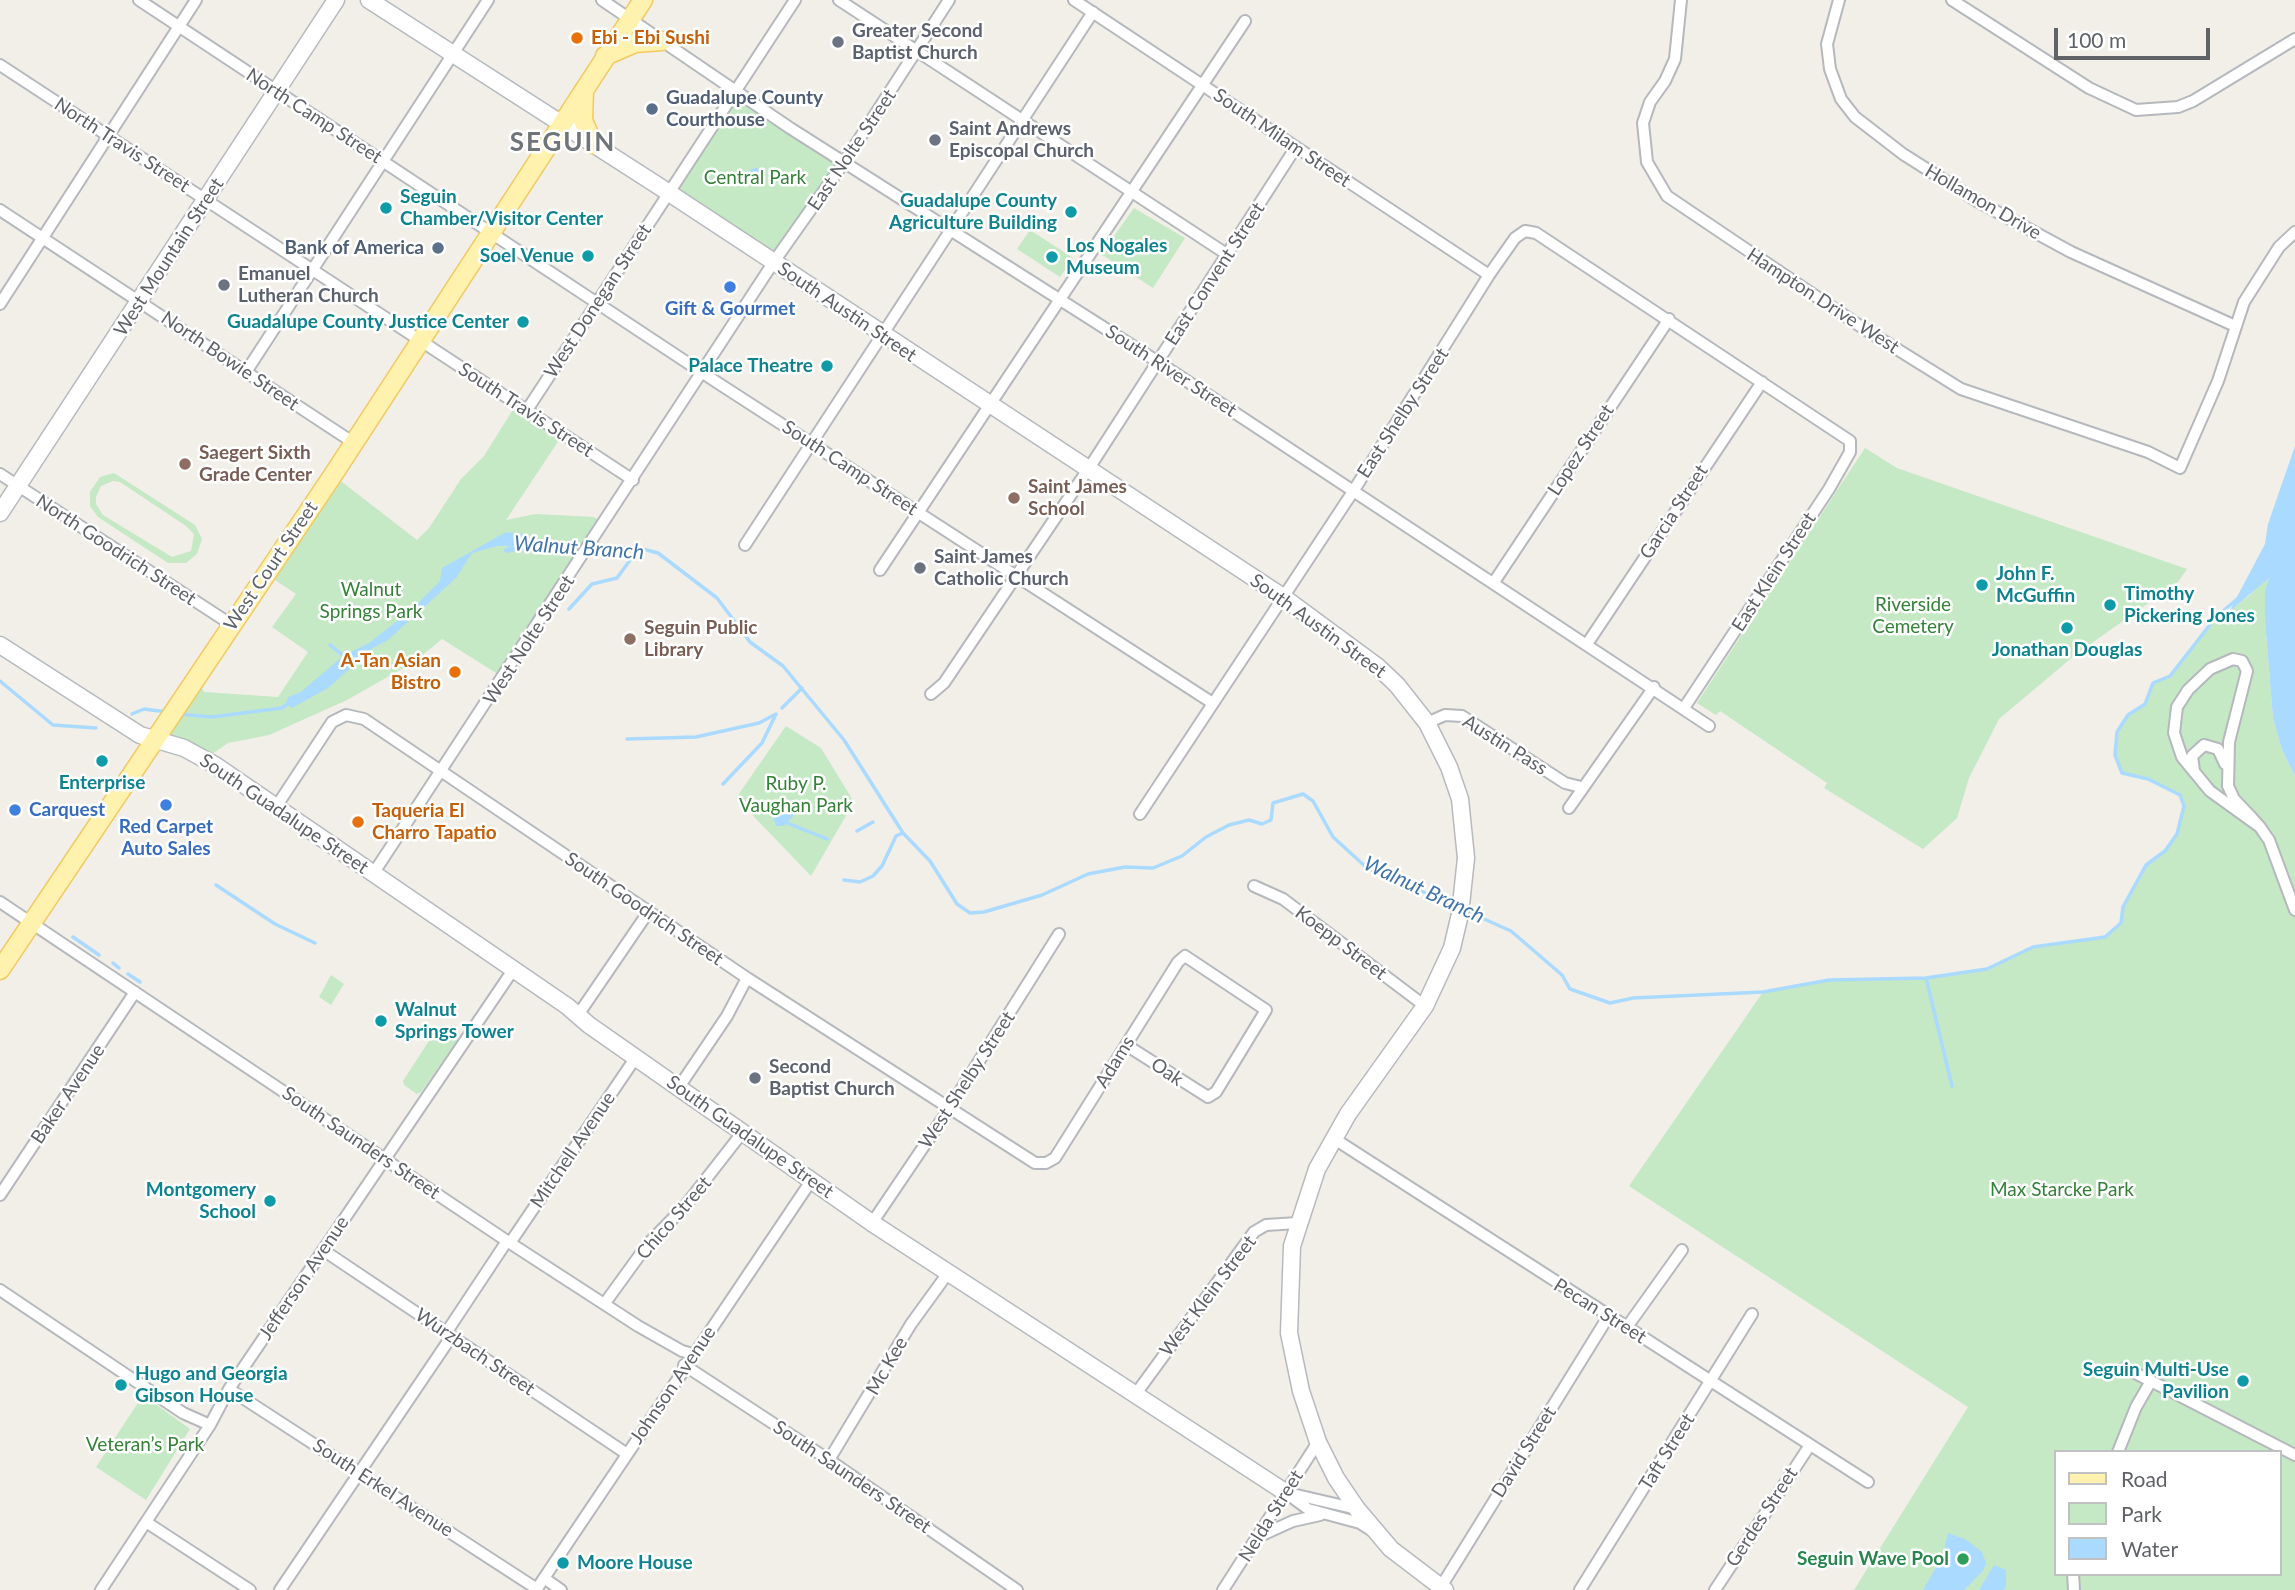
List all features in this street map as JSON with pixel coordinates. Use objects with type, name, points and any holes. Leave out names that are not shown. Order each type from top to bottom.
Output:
[{"type":"main road","name":"West Mountain Street","points":[[0,513],[336,0]]},
{"type":"main road","name":"South Austin Street","points":[[369,0],[668,192],[990,407],[1283,597],[1378,667],[1397,685],[1427,723],[1449,767],[1460,799],[1466,868],[1460,914],[1446,964],[1425,1006],[1333,1138],[1317,1169],[1297,1223],[1289,1279],[1289,1333],[1300,1386],[1318,1442],[1357,1509],[1376,1533],[1442,1589]]},
{"type":"main road","points":[[593,144],[583,120],[584,88],[642,0]]},
{"type":"main road","points":[[605,56],[635,43],[662,41]]},
{"type":"main road","name":"West Court Street","points":[[0,970],[354,443],[584,88]]},
{"type":"main road","name":"South Guadalupe Street","points":[[0,645],[140,735],[193,752],[578,1015],[872,1223],[1285,1492]]},
{"type":"street","name":"North Camp Street","points":[[139,0],[490,233]]},
{"type":"street","points":[[0,304],[196,0]]},
{"type":"street","points":[[246,372],[488,0]]},
{"type":"street","name":"South River Street","points":[[602,0],[735,91],[1158,362],[1654,687],[1709,726]]},
{"type":"street","points":[[668,192],[795,0]]},
{"type":"street","points":[[839,0],[1228,255]]},
{"type":"street","name":"East Nolte Street","points":[[773,263],[845,161],[949,0]]},
{"type":"street","name":"South Milam Street","points":[[1074,0],[1489,275]]},
{"type":"street","name":"Hampton Drive West","points":[[1681,0],[1675,59],[1665,81],[1650,102],[1643,123],[1647,162],[1667,196],[1935,376],[2005,405],[2148,452],[2180,468],[2218,381],[2233,325]]},
{"type":"street","name":"Hollamon Drive","points":[[1839,0],[1831,21],[1827,44],[1830,69],[1842,99],[1855,117],[1903,154],[1977,201],[2071,252],[2233,325]]},
{"type":"street","points":[[1952,0],[2090,88],[2136,110],[2178,107],[2193,101],[2295,39]]},
{"type":"street","points":[[745,545],[1093,12]]},
{"type":"street","points":[[880,570],[1245,21]]},
{"type":"street","name":"North Travis Street","points":[[0,65],[420,340]]},
{"type":"street","name":"East Convent Street","points":[[931,694],[944,683],[1017,576],[1296,147]]},
{"type":"street","name":"West Donegan Street","points":[[527,410],[668,192]]},
{"type":"street","name":"North Bowie Street","points":[[0,210],[354,443]]},
{"type":"street","name":"East Shelby Street","points":[[1283,597],[1354,490],[1489,275],[1525,230],[1535,233],[1669,319]]},
{"type":"street","points":[[2233,325],[2263,269],[2295,232]]},
{"type":"street","name":"South Camp Street","points":[[490,233],[1212,702]]},
{"type":"street","name":"West Nolte Street","points":[[373,874],[576,568],[773,263]]},
{"type":"street","points":[[1669,319],[1762,382]]},
{"type":"street","name":"Lopez Street","points":[[1494,582],[1669,319]]},
{"type":"street","name":"South Travis Street","points":[[420,340],[633,480]]},
{"type":"street","name":"East Klein Street","points":[[1684,708],[1829,489],[1850,452],[1850,441],[1843,434],[1762,382]]},
{"type":"street","name":"Garcia Street","points":[[1587,644],[1762,382]]},
{"type":"street","name":"North Goodrich Street","points":[[0,474],[232,625]]},
{"type":"street","points":[[1140,814],[1283,597]]},
{"type":"street","points":[[2227,774],[2229,742],[2247,671],[2242,661],[2233,659],[2210,669],[2188,690],[2177,707],[2174,722],[2176,741],[2182,757],[2216,796],[2260,827]]},
{"type":"street","points":[[1569,808],[1581,787],[1594,777],[1654,687]]},
{"type":"street","name":"South Goodrich Street","points":[[276,807],[326,730],[339,717],[346,715],[364,719],[747,978],[1029,1161],[1043,1164]]},
{"type":"street","name":"Austin Pass","points":[[1427,723],[1445,715],[1462,716],[1565,783],[1581,787]]},
{"type":"street","points":[[2195,773],[2192,756],[2204,745],[2214,746],[2222,754],[2234,799],[2260,827],[2274,850],[2295,910]]},
{"type":"street","name":"Koepp Street","points":[[1254,886],[1283,899],[1425,1006]]},
{"type":"street","name":"South Saunders Street","points":[[0,902],[508,1242],[669,1344],[693,1354]]},
{"type":"street","points":[[578,1015],[649,911]]},
{"type":"street","name":"West Shelby Street","points":[[872,1223],[949,1109],[1059,934]]},
{"type":"street","name":"Adams","points":[[1043,1164],[1055,1158],[1185,956],[1266,1010],[1216,1092],[1208,1097]]},
{"type":"street","name":"Jefferson Avenue","points":[[101,1590],[209,1425],[229,1389],[513,970]]},
{"type":"street","points":[[679,1087],[727,1016],[747,978]]},
{"type":"street","name":"Baker Avenue","points":[[0,1195],[135,992]]},
{"type":"street","name":"Oak","points":[[1126,1045],[1208,1097]]},
{"type":"street","name":"Mitchell Avenue","points":[[280,1590],[508,1242],[636,1057]]},
{"type":"street","name":"Chico Street","points":[[606,1303],[647,1245],[685,1206],[742,1133]]},
{"type":"street","name":"Pecan Street","points":[[1333,1138],[1868,1482]]},
{"type":"street","name":"Johnson Avenue","points":[[536,1589],[684,1365],[811,1181]]},
{"type":"street","name":"West Klein Street","points":[[1135,1395],[1255,1232],[1266,1225],[1297,1223]]},
{"type":"street","name":"Wurzbach Street","points":[[323,1250],[626,1454]]},
{"type":"street","points":[[1628,1327],[1682,1250]]},
{"type":"street","name":"Mc Kee","points":[[829,1460],[911,1324],[948,1273]]},
{"type":"street","points":[[0,1290],[183,1413],[209,1425]]},
{"type":"street","name":"Taft Street","points":[[1580,1590],[1752,1314]]},
{"type":"street","name":"David Street","points":[[1442,1589],[1608,1317]]},
{"type":"street","name":"South Saunders Street","points":[[684,1365],[829,1460],[1017,1590]]},
{"type":"street","points":[[2124,1368],[2295,1455]]},
{"type":"street","points":[[2119,1450],[2136,1407],[2151,1381]]},
{"type":"street","name":"South Erkel Avenue","points":[[229,1389],[536,1589]]},
{"type":"street","name":"Nelda Street","points":[[1223,1590],[1318,1442]]},
{"type":"street","name":"Gerdes Street","points":[[1715,1590],[1810,1445]]},
{"type":"street","points":[[1285,1492],[1322,1515],[1360,1524],[1376,1533]]},
{"type":"street","name":"South Guadalupe Street","points":[[1285,1492],[1357,1509]]},
{"type":"street","points":[[1258,1537],[1293,1521],[1322,1515]]},
{"type":"street","points":[[146,1522],[250,1590]]},
{"type":"street","points":[[544,1578],[561,1590]]},
{"type":"green space","name":"Central Park","points":[[735,91],[845,161],[773,263],[668,192]]},
{"type":"green space","points":[[1134,208],[1185,238],[1153,288],[1101,254]]},
{"type":"green space","points":[[1030,230],[1073,258],[1060,277],[1017,249]]},
{"type":"green space","name":"Walnut Springs Park","points":[[517,403],[563,434],[506,520],[536,514],[594,517],[604,524],[504,678],[442,639],[414,662],[347,700],[269,735],[228,743],[205,759],[155,741],[197,678],[204,692],[278,697],[308,652],[272,627],[296,594],[266,574],[333,475],[417,540],[429,528],[461,479],[484,456]]},
{"type":"green space","name":"Riverside Cemetery","points":[[1865,448],[1897,468],[2187,569],[2178,582],[2075,655],[1999,719],[1969,778],[1957,818],[1923,849],[1824,788],[1827,783],[1720,711],[1716,715],[1697,703]]},
{"type":"green space","points":[[114,473],[195,525],[202,539],[197,554],[186,563],[168,563],[98,517],[90,506],[90,492],[100,477]],"holes":[[[113,481],[120,482],[186,526],[194,534],[191,551],[172,557],[103,515],[96,504],[101,486]]]},
{"type":"green space","name":"Max Starcke Park","points":[[2266,578],[2270,581],[2265,621],[2273,718],[2282,750],[2295,776],[2295,1590],[1854,1590],[1968,1407],[1629,1186],[1763,992],[1829,980],[1926,978],[1986,969],[2033,947],[2105,937],[2121,923],[2123,907],[2146,865],[2165,851],[2177,834],[2184,806],[2180,794],[2148,779],[2122,773],[2115,755],[2117,732],[2128,715],[2145,704],[2153,683],[2170,676],[2203,632],[2250,595]]},
{"type":"green space","name":"Ruby P. Vaughan Park","points":[[786,726],[821,748],[854,802],[811,876],[736,798]]},
{"type":"green space","points":[[331,975],[344,984],[331,1005],[319,997]]},
{"type":"green space","points":[[444,1025],[457,1034],[458,1039],[417,1094],[404,1085],[403,1081],[438,1027]]},
{"type":"green space","name":"Veteran’s Park","points":[[143,1395],[190,1429],[146,1500],[96,1467]]},
{"type":"water","points":[[752,168],[760,168],[765,177],[763,184],[752,186],[747,181],[747,173]]},
{"type":"water","points":[[2295,446],[2295,776],[2282,750],[2273,718],[2265,621],[2265,592],[2269,578],[2229,612],[2265,544],[2268,524]]},
{"type":"water","points":[[506,532],[523,534],[529,549],[506,553],[503,550],[510,546],[497,546],[472,553],[456,578],[388,640],[373,648],[328,688],[292,708],[286,704],[288,697],[301,692],[343,656],[369,643],[410,611],[440,581],[442,568]]},
{"type":"water","points":[[780,808],[794,809],[793,816],[784,826],[776,826],[773,817]]},
{"type":"water","name":"Seguin Wave Pool","points":[[1948,1533],[1965,1539],[1982,1552],[1986,1563],[1983,1571],[1964,1590],[1923,1590],[1943,1555]]},
{"type":"water","points":[[1994,1565],[2006,1570],[2006,1587],[2003,1590],[1979,1590]]},
{"type":"waterway","name":"Walnut Branch","points":[[525,540],[583,547]]},
{"type":"waterway","name":"Walnut Branch","points":[[591,547],[639,548],[658,553],[717,598],[750,642],[783,666],[844,740],[903,833],[930,861],[957,904],[970,913],[984,912],[1042,895],[1088,874],[1125,867],[1153,868],[1182,856],[1206,837],[1229,825],[1249,820],[1262,824],[1271,820],[1273,803],[1303,794],[1313,801],[1333,837],[1367,868],[1456,906]]},
{"type":"waterway","points":[[569,609],[592,584],[617,578],[638,549]]},
{"type":"waterway","name":"Walnut Branch","points":[[1466,911],[1511,931],[1562,975],[1570,989],[1610,1003],[1633,998],[1763,992],[1829,980],[1926,978],[1987,969],[2033,947],[2105,937],[2121,923],[2123,907],[2146,865],[2165,851],[2177,834],[2184,806],[2180,795],[2148,779],[2122,773],[2115,755],[2117,732],[2128,715],[2145,704],[2153,683],[2170,676],[2216,617],[2242,595]]},
{"type":"waterway","points":[[330,645],[345,657]]},
{"type":"waterway","name":"Walnut Branch","points":[[0,681],[53,725],[96,728]]},
{"type":"waterway","points":[[782,708],[802,688]]},
{"type":"waterway","name":"Walnut Branch","points":[[178,714],[212,717],[282,708],[290,702]]},
{"type":"waterway","name":"Walnut Branch","points":[[132,714],[144,709],[167,712]]},
{"type":"waterway","points":[[627,739],[696,737],[759,723],[776,714]]},
{"type":"waterway","points":[[723,784],[762,743],[776,714]]},
{"type":"waterway","points":[[857,831],[873,822]]},
{"type":"waterway","points":[[787,823],[827,839]]},
{"type":"waterway","points":[[844,880],[860,882],[873,876],[882,866],[896,836],[903,833]]},
{"type":"waterway","points":[[216,885],[275,924],[315,943]]},
{"type":"waterway","points":[[73,937],[99,955]]},
{"type":"waterway","points":[[113,963],[119,968]]},
{"type":"waterway","points":[[128,974],[140,982]]},
{"type":"waterway","points":[[1926,978],[1952,1086]]},
{"type":"place","name":"Ebi - Ebi Sushi","points":[[577,38]]},
{"type":"place","name":"Greater Second Baptist Church","points":[[838,42]]},
{"type":"place","name":"Guadalupe County Courthouse","points":[[652,109]]},
{"type":"place","name":"Saint Andrews Episcopal Church","points":[[935,140]]},
{"type":"place","name":"Seguin Chamber/Visitor Center","points":[[386,208]]},
{"type":"place","name":"Guadalupe County Agriculture Building","points":[[1071,212]]},
{"type":"place","name":"Bank of America","points":[[438,248]]},
{"type":"place","name":"Soel Venue","points":[[588,256]]},
{"type":"place","name":"Los Nogales Museum","points":[[1052,257]]},
{"type":"place","name":"Emanuel Lutheran Church","points":[[224,285]]},
{"type":"place","name":"Gift & Gourmet","points":[[730,287]]},
{"type":"place","name":"Guadalupe County Justice Center","points":[[523,322]]},
{"type":"place","name":"Palace Theatre","points":[[827,366]]},
{"type":"place","name":"Saegert Sixth Grade Center","points":[[185,464]]},
{"type":"place","name":"Saint James School","points":[[1014,498]]},
{"type":"place","name":"Saint James Catholic Church","points":[[920,568]]},
{"type":"place","name":"John F. McGuffin","points":[[1982,585]]},
{"type":"place","name":"Timothy Pickering Jones","points":[[2110,605]]},
{"type":"place","name":"Jonathan Douglas","points":[[2067,628]]},
{"type":"place","name":"Seguin Public Library","points":[[630,639]]},
{"type":"place","name":"A-Tan Asian Bistro","points":[[455,672]]},
{"type":"place","name":"Enterprise","points":[[102,761]]},
{"type":"place","name":"Red Carpet Auto Sales","points":[[166,805]]},
{"type":"place","name":"Carquest","points":[[15,810]]},
{"type":"place","name":"Taqueria El Charro Tapatio","points":[[358,822]]},
{"type":"place","name":"Walnut Springs Tower","points":[[381,1021]]},
{"type":"place","name":"Second Baptist Church","points":[[755,1078]]},
{"type":"place","name":"Montgomery School","points":[[270,1201]]},
{"type":"place","name":"Seguin Multi-Use Pavilion","points":[[2243,1381]]},
{"type":"place","name":"Hugo and Georgia Gibson House","points":[[121,1385]]},
{"type":"place","name":"Seguin Wave Pool","points":[[1963,1559]]},
{"type":"place","name":"Moore House","points":[[563,1563]]},
{"type":"district","name":"SEGUIN","points":[[563,143]]}]
